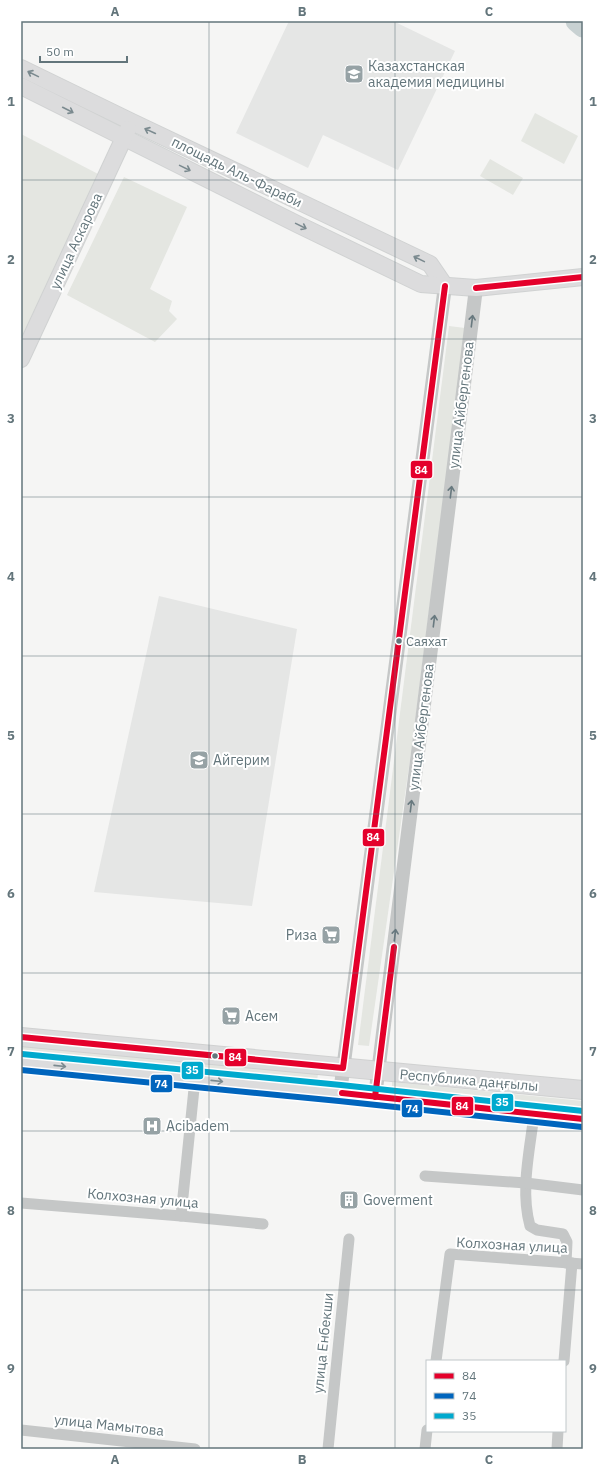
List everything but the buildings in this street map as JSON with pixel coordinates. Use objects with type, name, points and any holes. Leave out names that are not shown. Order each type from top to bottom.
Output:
[{"type":"main road","name":"площадь Аль-Фараби","points":[[21,68],[430,264],[446,286]]},
{"type":"main road","name":"площадь Аль-Фараби","points":[[21,86],[299,225],[421,284],[476,288],[583,277]]},
{"type":"main road","name":"улица Аскарова","points":[[21,359],[132,122]]},
{"type":"main road","name":"Республика даңғылы","points":[[21,1037],[583,1090]]},
{"type":"main road","name":"Республика даңғылы","points":[[21,1062],[340,1093],[583,1119]]},
{"type":"street","points":[[340,1093],[446,286]]},
{"type":"street","name":"улица Айбергенова","points":[[375,1097],[476,288]]},
{"type":"street","points":[[181,1216],[195,1079]]},
{"type":"street","points":[[534,1114],[526,1183],[528,1218],[530,1226],[537,1230],[564,1234],[574,1263],[564,1360]]},
{"type":"street","points":[[425,1176],[526,1183],[583,1190]]},
{"type":"street","name":"Колхозная улица","points":[[21,1202],[263,1224]]},
{"type":"street","name":"улица Енбекши","points":[[328,1449],[349,1239]]},
{"type":"street","name":"Колхозная улица","points":[[436,1360],[450,1254],[574,1263]]},
{"type":"street","name":"улица Мамытова","points":[[21,1430],[195,1449]]},
{"type":"street","points":[[424,1449],[427,1432]]},
{"type":"street","points":[[557,1449],[558,1432]]},
{"type":"shaded area","name":"Казахстанская академия медицины","points":[[289,21],[393,21],[455,51],[398,170],[323,135],[308,168],[236,133]]},
{"type":"shaded area","points":[[535,113],[578,136],[564,164],[521,141]]},
{"type":"shaded area","points":[[21,134],[102,176],[21,343]]},
{"type":"shaded area","points":[[490,159],[523,178],[513,195],[480,176]]},
{"type":"shaded area","points":[[124,177],[187,207],[150,289],[172,301],[169,311],[177,319],[155,342],[67,295]]},
{"type":"shaded area","points":[[449,326],[465,328],[411,753],[369,1046],[358,1045]]},
{"type":"shaded area","name":"Айгерим","points":[[159,596],[297,629],[252,906],[94,892]]},
{"type":"shaded area","points":[[21,1046],[318,1074],[317,1081],[21,1053]]},
{"type":"shaded area","points":[[392,1082],[583,1101],[583,1109],[392,1089]]},
{"type":"waterway","points":[[576,21],[583,27]]},
{"type":"transit line","name":"84","points":[[476,288],[583,277]]},
{"type":"transit line","name":"84","points":[[21,1037],[343,1068],[445,286]]},
{"type":"transit line","name":"84","points":[[375,1097],[394,947]]},
{"type":"transit line","name":"35","points":[[22,1054],[341,1085],[583,1111]]},
{"type":"transit line","name":"74","points":[[21,1070],[339,1101],[582,1127]]},
{"type":"transit line","name":"84","points":[[342,1093],[583,1119]]},
{"type":"place","name":"Казахстанская академия медицины","points":[[354,74]]},
{"type":"place","name":"Саяхат","points":[[399,641]]},
{"type":"place","name":"Айгерим","points":[[199,760]]},
{"type":"place","name":"Риза","points":[[331,935]]},
{"type":"place","name":"Асем","points":[[231,1016]]},
{"type":"place","name":"Acibadem","points":[[152,1126]]},
{"type":"place","name":"Goverment","points":[[349,1200]]}]
